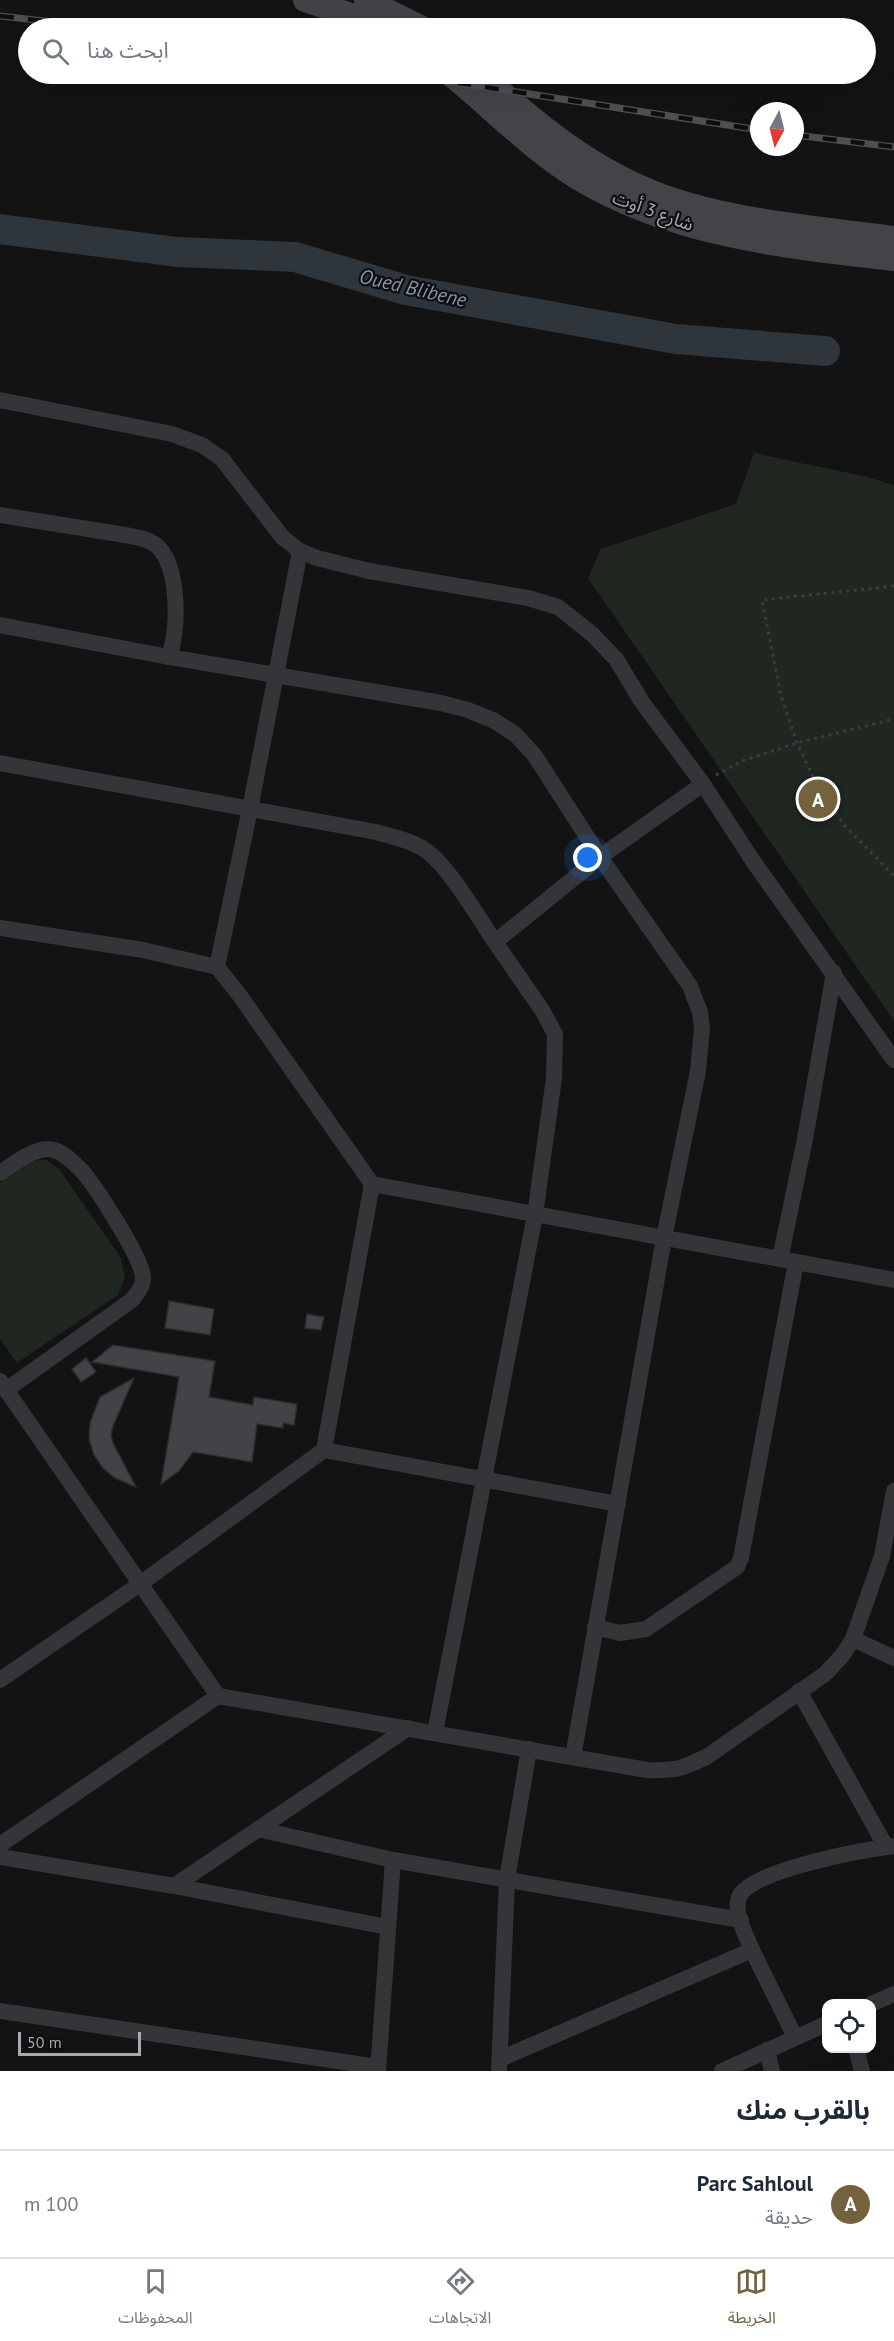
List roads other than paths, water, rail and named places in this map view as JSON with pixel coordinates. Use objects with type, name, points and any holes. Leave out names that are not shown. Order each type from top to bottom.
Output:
[{"type":"main road","points":[[305,0],[358,18]]},
{"type":"main road","points":[[366,0],[402,18]]},
{"type":"main road","points":[[484,85],[579,154],[623,179],[666,197],[733,214],[894,238]]},
{"type":"main road","name":"شارع 3 أوت","points":[[484,85],[551,159],[576,177],[611,196],[660,217],[711,231],[786,245],[894,260]]},
{"type":"street","points":[[0,400],[172,434],[202,445],[222,459],[284,538],[300,551],[317,558],[369,571],[528,598],[558,607],[592,634],[616,659],[642,702],[703,784],[753,861],[894,1060]]},
{"type":"street","points":[[0,515],[125,535],[145,539],[156,545],[169,564],[176,604],[174,643],[169,657]]},
{"type":"street","points":[[217,967],[300,551]]},
{"type":"street","points":[[1,631],[441,703],[495,720],[516,735],[535,756],[600,857],[690,986],[701,1020],[702,1047],[664,1238],[573,1757]]},
{"type":"street","points":[[0,764],[376,832],[407,841],[427,851],[443,867],[542,1010],[555,1034],[555,1078],[535,1215],[435,1733]]},
{"type":"street","points":[[495,942],[600,857],[703,784]]},
{"type":"street","points":[[0,928],[143,951],[217,967],[238,993],[372,1184],[894,1280]]},
{"type":"street","points":[[595,1627],[620,1633],[646,1629],[737,1567],[741,1558],[805,1139],[834,973]]},
{"type":"street","points":[[0,1173],[37,1151],[54,1150],[67,1156],[84,1173],[140,1265],[142,1284],[132,1300],[3,1385],[218,1696]]},
{"type":"street","points":[[0,1680],[140,1584],[324,1450],[372,1184]]},
{"type":"street","points":[[324,1450],[618,1504]]},
{"type":"street","points":[[0,1845],[218,1696],[647,1770],[672,1771],[708,1756],[825,1674],[842,1656],[853,1639],[888,1556],[894,1491]]},
{"type":"street","points":[[853,1639],[894,1658]]},
{"type":"street","points":[[795,2037],[752,1950],[737,1911],[740,1896],[751,1883],[781,1870],[890,1846],[799,1691]]},
{"type":"street","points":[[174,1886],[408,1728]]},
{"type":"street","points":[[529,1749],[507,1880],[500,2065],[752,1950]]},
{"type":"street","points":[[258,1829],[393,1860],[741,1920]]},
{"type":"street","points":[[0,1857],[174,1886],[388,1927]]},
{"type":"street","points":[[0,2011],[378,2069],[393,1860]]},
{"type":"street","points":[[876,2002],[894,1994]]},
{"type":"street","points":[[722,2071],[822,2026]]},
{"type":"street","points":[[767,2050],[772,2071]]},
{"type":"street","points":[[857,2053],[862,2071]]},
{"type":"waterway","name":"Oued Blibene","points":[[0,229],[177,252],[295,257],[406,290],[676,339],[825,351]]},
{"type":"railway","points":[[0,16],[18,18]]},
{"type":"railway","points":[[466,84],[750,129]]},
{"type":"railway","points":[[804,136],[894,147]]},
{"type":"place","name":"Parc Sahloul","points":[[818,799]]}]
